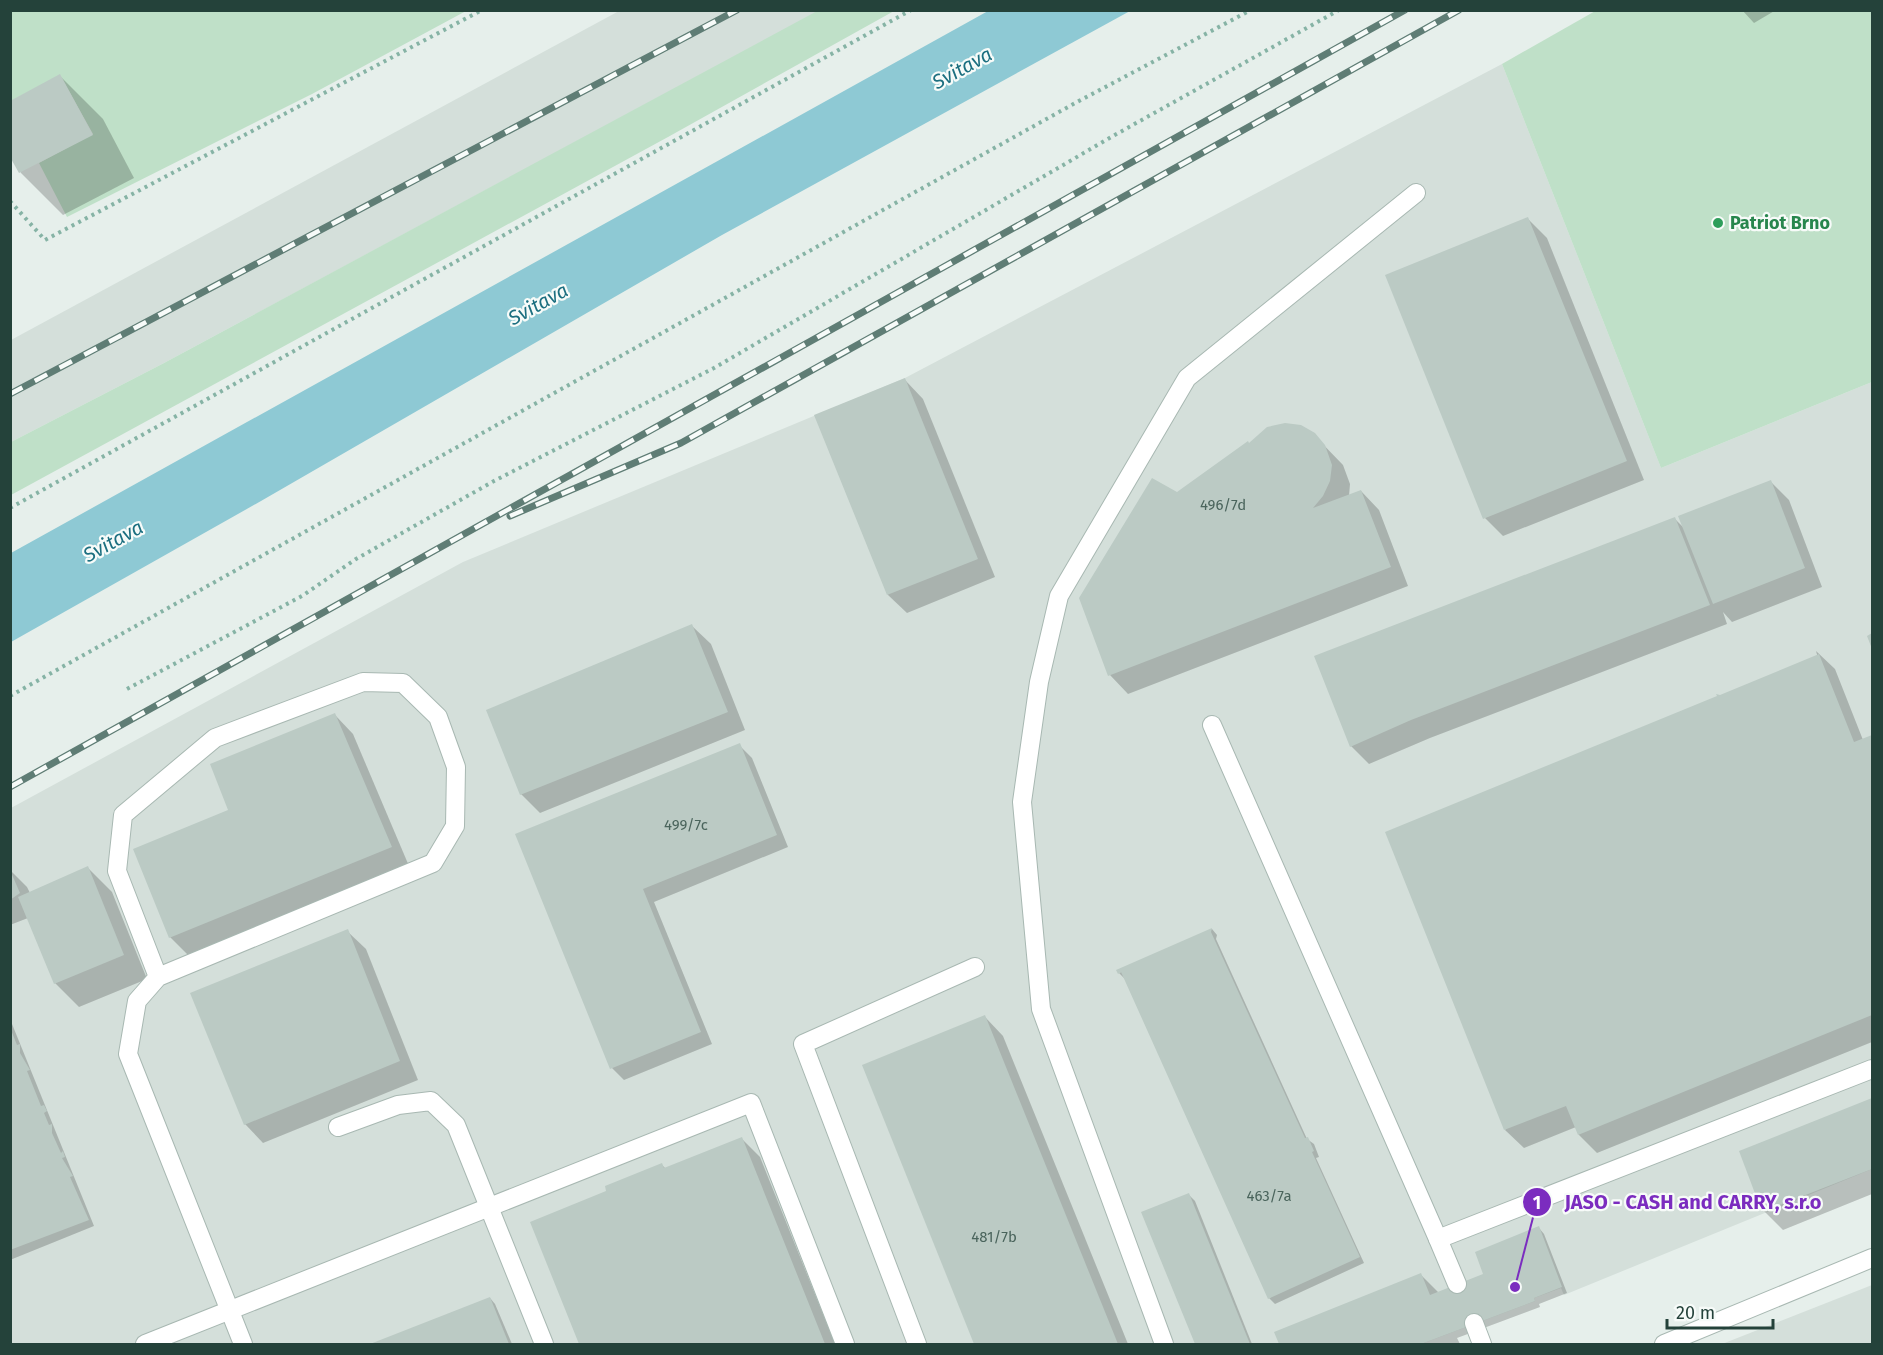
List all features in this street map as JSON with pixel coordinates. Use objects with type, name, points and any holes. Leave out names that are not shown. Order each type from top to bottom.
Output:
[{"type":"street","points":[[1164,1344],[1041,1009],[1022,802],[1039,682],[1059,596],[1187,378],[1416,193]]},
{"type":"street","points":[[158,977],[117,871],[123,815],[215,738],[363,682],[403,683],[438,717],[456,767],[456,826],[433,863],[158,977],[137,1001],[128,1054],[243,1344]]},
{"type":"street","points":[[1212,725],[1457,1284]]},
{"type":"street","points":[[917,1344],[803,1044],[975,967]]},
{"type":"street","points":[[1438,1239],[1872,1069]]},
{"type":"street","points":[[338,1127],[398,1105],[431,1101],[456,1125],[544,1344]]},
{"type":"street","points":[[145,1344],[751,1103],[845,1344]]},
{"type":"street","points":[[1664,1344],[1872,1258]]},
{"type":"street","points":[[1474,1323],[1482,1344]]},
{"type":"path","points":[[10,201],[45,240],[482,10]]},
{"type":"path","points":[[10,508],[911,10]]},
{"type":"path","points":[[10,696],[1067,108],[1251,10]]},
{"type":"path","points":[[127,689],[302,596],[356,559],[494,481],[714,368],[1113,136],[1340,10]]},
{"type":"shaded area","points":[[619,11],[819,11],[164,363],[11,442],[11,340]]},
{"type":"shaded area","points":[[1502,64],[1661,468],[1872,382],[1872,1169],[1564,1295],[1561,1288],[1534,1298],[1535,1301],[1421,1344],[11,1344],[11,808],[463,562],[905,378]]},
{"type":"shaded area","points":[[1872,1285],[1872,1344],[1722,1344]]},
{"type":"green space","points":[[819,10],[894,11],[668,137],[11,495],[11,442],[164,363]]},
{"type":"green space","name":"Patriot Brno","points":[[1597,10],[1872,11],[1872,382],[1661,468],[1502,64]]},
{"type":"green space","points":[[11,11],[466,11],[312,94],[67,217],[39,163],[93,134],[60,75],[11,101]]},
{"type":"water","name":"Svitava","points":[[988,11],[1130,11],[722,235],[261,501],[11,642],[11,553]]},
{"type":"building","points":[[60,74],[93,135],[19,173],[10,157],[10,101]]},
{"type":"building","points":[[1528,217],[1627,461],[1483,519],[1385,275]]},
{"type":"building","points":[[905,378],[978,559],[887,595],[814,415]]},
{"type":"building","points":[[1285,423],[1301,425],[1315,433],[1325,445],[1332,465],[1330,481],[1323,496],[1313,508],[1361,490],[1391,567],[1108,676],[1079,598],[1152,478],[1177,492],[1248,441],[1249,443],[1267,427]]},
{"type":"building","points":[[1771,480],[1805,568],[1713,604],[1678,516]]},
{"type":"building","points":[[1675,517],[1710,605],[1411,720],[1350,747],[1314,656]]},
{"type":"building","points":[[692,624],[728,712],[520,795],[486,710]]},
{"type":"building","points":[[1872,633],[1872,649],[1867,636]]},
{"type":"building","points":[[1819,654],[1854,742],[1872,735],[1872,1015],[1578,1135],[1566,1106],[1504,1130],[1385,832],[1717,696],[1716,694],[1720,695]]},
{"type":"building","points":[[335,713],[392,847],[169,938],[133,849],[228,810],[210,764]]},
{"type":"building","points":[[740,743],[777,835],[643,889],[701,1032],[610,1069],[515,834]]},
{"type":"building","points":[[88,866],[124,955],[54,984],[18,897]]},
{"type":"building","points":[[10,870],[20,893],[10,900]]},
{"type":"building","points":[[1212,928],[1211,932],[1305,1138],[1308,1137],[1314,1151],[1312,1152],[1360,1257],[1268,1299],[1121,972],[1118,974],[1116,970]]},
{"type":"building","points":[[348,929],[400,1061],[244,1125],[190,993]]},
{"type":"building","points":[[985,1015],[1118,1344],[974,1344],[862,1065]]},
{"type":"building","points":[[11,1030],[17,1045],[20,1044],[20,1053],[30,1070],[27,1071],[41,1106],[44,1105],[47,1111],[44,1113],[49,1125],[52,1124],[52,1133],[61,1153],[63,1151],[65,1157],[62,1158],[73,1176],[70,1177],[89,1220],[10,1250]]},
{"type":"building","points":[[1872,1098],[1872,1169],[1762,1212],[1739,1151]]},
{"type":"building","points":[[742,1137],[825,1344],[579,1344],[530,1222],[606,1191],[605,1186],[662,1163],[664,1168]]},
{"type":"building","points":[[1189,1193],[1250,1344],[1195,1344],[1141,1212]]},
{"type":"building","points":[[1539,1226],[1562,1287],[1534,1298],[1535,1301],[1421,1344],[1279,1344],[1274,1332],[1421,1273],[1430,1295],[1483,1274],[1475,1252]]},
{"type":"building","points":[[490,1297],[509,1344],[370,1344]]},
{"type":"railway","points":[[10,394],[737,10]]},
{"type":"railway","points":[[10,787],[1405,10]]},
{"type":"railway","points":[[510,516],[681,443],[1459,10]]},
{"type":"place","name":"Patriot Brno","points":[[1718,223]]},
{"type":"place","name":"JASO - CASH and CARRY, s.r.o","points":[[1515,1287]]}]
